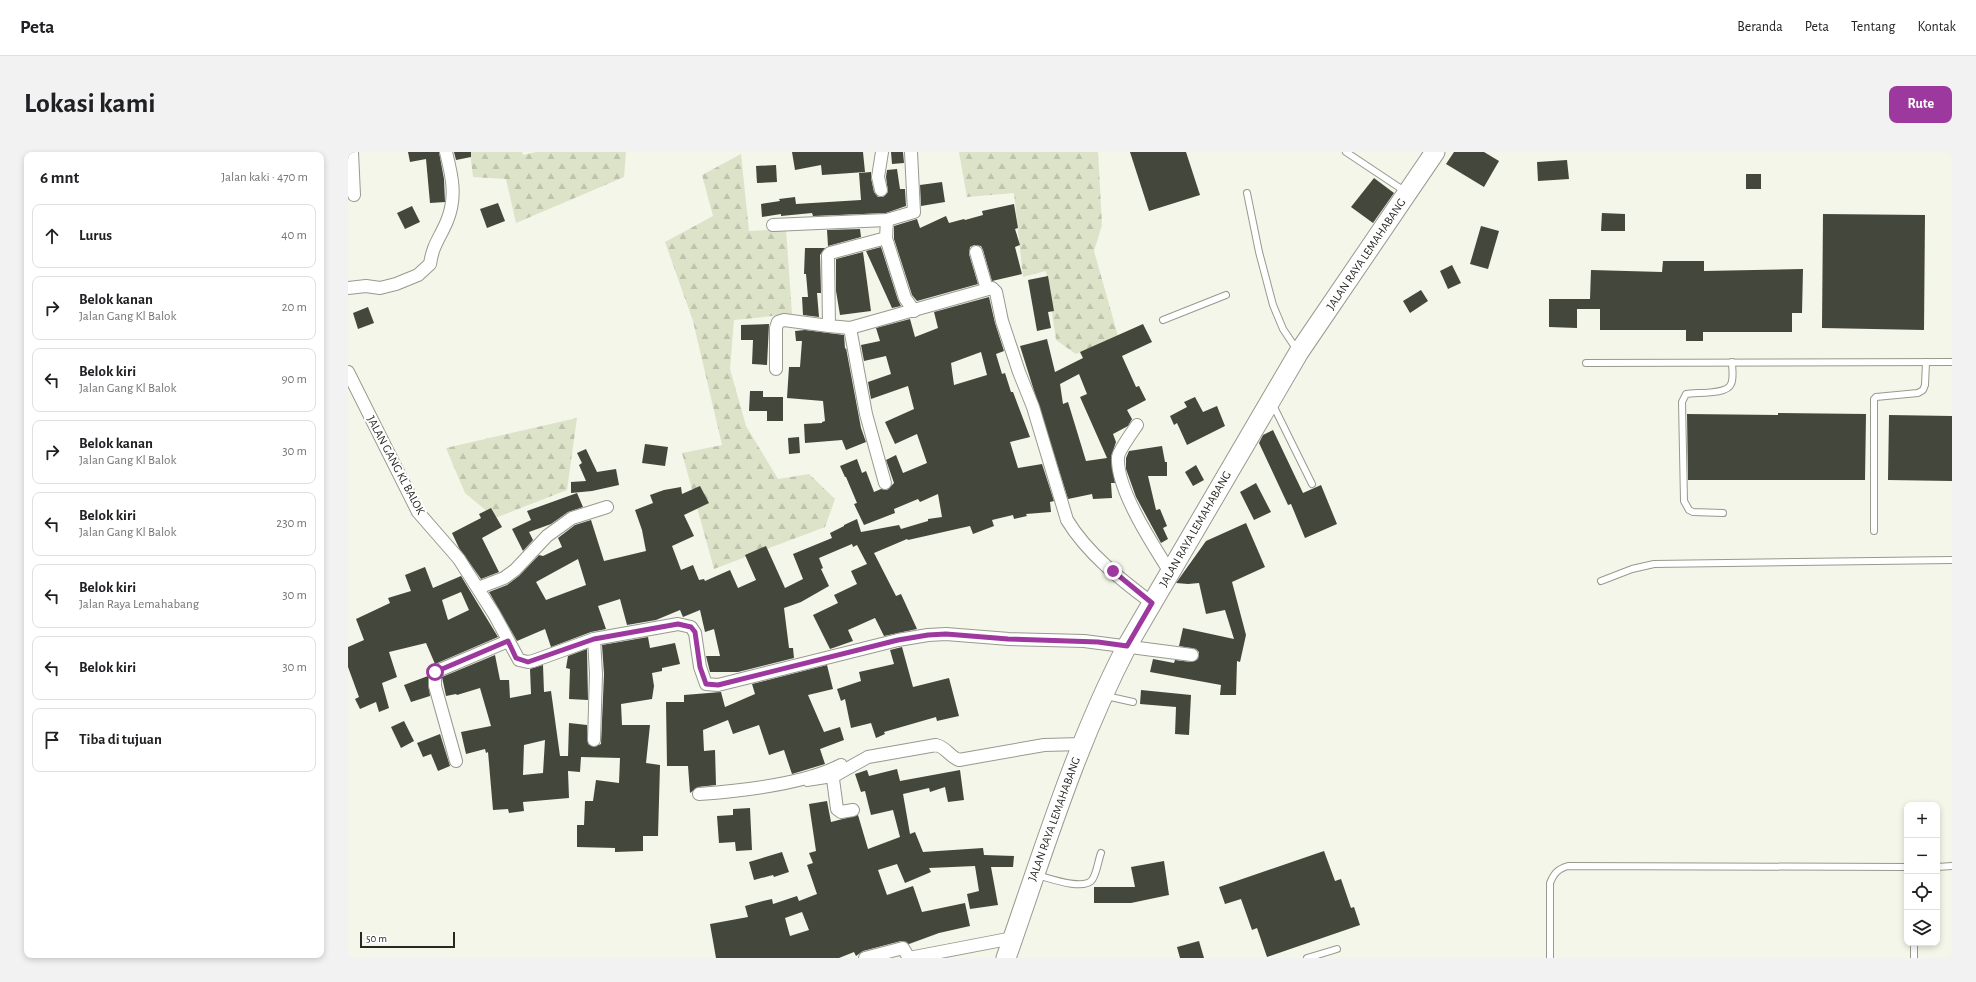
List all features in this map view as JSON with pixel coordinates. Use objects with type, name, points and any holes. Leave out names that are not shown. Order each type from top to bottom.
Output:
[{"type":"main road","name":"JALAN RAYA LEMAHABANG","points":[[1006,958],[1081,744],[1102,696],[1127,646],[1299,352],[1435,152]]},
{"type":"street","points":[[352,152],[354,195]]},
{"type":"street","points":[[348,288],[366,286],[380,288],[396,284],[418,275],[430,264],[432,251],[447,221],[454,194],[451,171],[446,152]]},
{"type":"street","points":[[881,190],[878,177],[882,152]]},
{"type":"street","points":[[773,226],[887,220],[915,211],[911,152]]},
{"type":"street","points":[[887,220],[886,238],[905,298],[914,311]]},
{"type":"street","points":[[828,326],[828,255],[830,252],[886,238]]},
{"type":"street","points":[[976,252],[987,289]]},
{"type":"street","points":[[776,369],[776,328],[778,322],[784,320],[850,328],[992,288],[996,292],[1007,336],[1033,407],[1067,520],[1076,534],[1108,566],[1152,603]]},
{"type":"street","points":[[850,328],[867,420],[885,483]]},
{"type":"street","name":"JALAN GANG KL BALOK","points":[[348,372],[418,512],[459,559],[478,588],[516,658],[528,662],[594,639],[664,626],[687,625],[695,632],[702,676],[706,684],[718,685],[898,640],[928,635],[1084,641],[1127,646]]},
{"type":"street","points":[[1137,425],[1119,454],[1121,475],[1129,500],[1150,541],[1170,572]]},
{"type":"street","points":[[478,588],[504,578],[515,570],[546,536],[572,518],[607,507]]},
{"type":"street","points":[[594,639],[596,674],[594,740]]},
{"type":"street","points":[[456,761],[434,686],[435,672],[508,641]]},
{"type":"street","points":[[1127,646],[1192,655]]},
{"type":"street","points":[[853,810],[841,812],[837,810],[833,779],[834,776],[857,762],[891,752],[936,745],[942,746],[954,758],[959,760],[1044,745],[1081,744]]},
{"type":"street","points":[[699,794],[798,780],[824,773],[858,755],[884,750],[891,752]]},
{"type":"street","points":[[865,958],[903,948],[909,958],[1013,938]]},
{"type":"lane","points":[[1346,152],[1407,193]]},
{"type":"lane","points":[[1248,193],[1259,252],[1273,305],[1282,329],[1299,352]]},
{"type":"lane","points":[[1163,320],[1226,295]]},
{"type":"lane","points":[[1723,513],[1693,512],[1689,510],[1684,501],[1682,402],[1686,394],[1725,391],[1731,386],[1732,362]]},
{"type":"lane","points":[[1874,531],[1874,399],[1876,397],[1918,393],[1923,390],[1925,385],[1926,362]]},
{"type":"lane","points":[[1586,363],[1952,362]]},
{"type":"lane","points":[[1270,400],[1312,484]]},
{"type":"lane","points":[[1601,581],[1654,564],[1952,560]]},
{"type":"lane","points":[[1102,696],[1132,702]]},
{"type":"lane","points":[[804,784],[833,779]]},
{"type":"lane","points":[[1034,875],[1076,885],[1084,885],[1093,879],[1101,853]]},
{"type":"lane","points":[[1550,958],[1550,883],[1553,875],[1559,869],[1568,866],[1904,867]]},
{"type":"lane","points":[[1940,866],[1952,866]]},
{"type":"lane","points":[[1914,946],[1914,958]]},
{"type":"lane","points":[[1307,958],[1337,949]]},
{"type":"green space","points":[[470,152],[522,152],[523,155],[536,152],[626,152],[624,177],[516,223],[506,179],[473,177]]},
{"type":"green space","points":[[959,152],[1098,152],[1102,225],[1094,251],[1118,336],[1076,354],[1056,340],[1046,271],[1023,277],[1014,193],[967,197]]},
{"type":"green space","points":[[741,154],[749,231],[786,229],[792,314],[734,320],[730,369],[746,426],[778,479],[809,474],[835,499],[825,527],[714,569],[682,453],[722,445],[693,321],[665,242],[713,216],[702,175]]},
{"type":"green space","points":[[577,418],[567,490],[495,518],[465,493],[446,448]]},
{"type":"building","points":[[408,152],[439,152],[444,179],[445,202],[430,203],[426,159],[410,162]]},
{"type":"building","points":[[454,152],[471,152],[471,157],[456,160]]},
{"type":"building","points":[[792,152],[863,152],[865,172],[822,175],[821,165],[795,170]]},
{"type":"building","points":[[891,152],[903,152],[904,163],[892,164]]},
{"type":"building","points":[[1130,152],[1186,152],[1200,195],[1149,211]]},
{"type":"building","points":[[1454,152],[1484,152],[1499,161],[1484,187],[1446,164]]},
{"type":"building","points":[[1567,160],[1569,179],[1538,181],[1537,162]]},
{"type":"building","points":[[776,165],[777,182],[757,183],[756,166]]},
{"type":"building","points":[[897,169],[900,189],[905,189],[906,206],[886,213],[813,216],[812,213],[781,216],[781,214],[762,217],[761,204],[780,201],[779,199],[795,197],[796,204],[861,200],[859,173],[871,172],[874,192],[878,197],[883,197],[888,192],[886,177],[887,170]]},
{"type":"building","points":[[1746,174],[1761,174],[1761,189],[1746,189]]},
{"type":"building","points":[[1374,178],[1394,193],[1373,223],[1351,207]]},
{"type":"building","points":[[942,182],[945,202],[921,206],[920,185]]},
{"type":"building","points":[[498,203],[505,221],[487,228],[480,209]]},
{"type":"building","points":[[1014,204],[1018,228],[1015,229],[1020,245],[1015,247],[1022,274],[992,281],[981,246],[974,245],[970,247],[969,254],[978,284],[917,301],[912,295],[894,239],[894,226],[917,219],[920,228],[946,216],[949,223],[983,215],[982,211]]},
{"type":"building","points":[[412,206],[420,222],[405,229],[397,213]]},
{"type":"building","points":[[1602,213],[1625,214],[1625,231],[1601,231]]},
{"type":"building","points":[[1823,214],[1925,215],[1924,330],[1822,328]]},
{"type":"building","points":[[1481,226],[1499,231],[1488,269],[1470,264]]},
{"type":"building","points":[[860,229],[861,237],[828,246],[827,230]]},
{"type":"building","points":[[881,247],[901,306],[892,308],[866,251]]},
{"type":"building","points":[[805,248],[825,248],[820,255],[821,293],[817,293],[819,317],[803,315],[802,297],[808,297],[806,274],[804,274]]},
{"type":"building","points":[[863,252],[871,311],[840,315],[836,291],[836,259]]},
{"type":"building","points":[[1663,261],[1704,261],[1704,271],[1803,269],[1802,313],[1792,313],[1792,332],[1703,332],[1703,341],[1686,341],[1686,330],[1600,330],[1600,309],[1577,309],[1577,328],[1549,327],[1549,299],[1590,299],[1591,270],[1662,272]]},
{"type":"building","points":[[1452,265],[1461,283],[1448,289],[1440,271]]},
{"type":"building","points":[[1048,276],[1054,311],[1048,312],[1051,328],[1037,331],[1028,280]]},
{"type":"building","points":[[1421,290],[1428,301],[1410,313],[1403,301]]},
{"type":"building","points":[[989,297],[1004,351],[996,354],[1002,374],[1005,373],[1011,392],[1013,392],[1030,437],[1010,442],[1018,468],[1042,464],[1054,501],[1050,502],[1051,512],[1026,514],[1027,516],[1014,519],[1013,515],[992,520],[994,526],[973,534],[970,526],[907,539],[874,553],[896,596],[901,594],[917,629],[884,636],[875,618],[848,630],[853,641],[830,649],[813,615],[838,603],[834,595],[857,584],[851,571],[867,564],[857,545],[853,547],[852,544],[819,558],[823,568],[821,569],[829,586],[801,602],[784,608],[789,648],[793,648],[794,658],[738,672],[710,672],[706,656],[720,656],[714,629],[705,632],[700,610],[683,617],[680,610],[656,620],[627,625],[620,599],[598,606],[606,629],[591,632],[551,647],[545,629],[517,641],[489,592],[507,585],[519,576],[539,555],[543,556],[562,547],[558,538],[575,525],[591,520],[604,561],[646,551],[642,530],[635,510],[653,503],[650,495],[664,490],[681,487],[682,494],[700,486],[709,503],[684,515],[694,536],[672,546],[681,570],[693,565],[699,580],[704,579],[705,581],[730,570],[738,588],[756,580],[745,555],[766,546],[785,588],[803,579],[793,554],[832,538],[830,533],[857,519],[861,532],[899,525],[901,529],[928,521],[928,519],[942,517],[938,494],[920,502],[918,499],[894,509],[895,513],[864,525],[854,504],[857,503],[840,466],[857,459],[862,473],[866,471],[874,492],[881,489],[887,490],[894,483],[886,460],[896,455],[903,473],[927,463],[917,434],[895,444],[885,422],[914,409],[908,386],[871,399],[868,382],[891,374],[886,356],[864,361],[861,345],[880,341],[876,328],[910,319],[915,337],[938,328],[934,312]],"holes":[[[981,352],[987,375],[954,385],[951,363]],[[578,559],[586,585],[546,600],[536,582]]]},
{"type":"building","points":[[368,307],[374,323],[358,329],[353,313]]},
{"type":"building","points":[[769,324],[767,365],[752,364],[753,340],[741,340],[741,325]]},
{"type":"building","points":[[1143,324],[1152,342],[1122,356],[1136,387],[1139,386],[1146,400],[1127,410],[1132,419],[1128,426],[1113,434],[1116,442],[1111,457],[1115,483],[1111,483],[1112,498],[1093,499],[1092,494],[1068,499],[1020,346],[1047,339],[1055,372],[1083,358],[1080,352]],"holes":[[[1079,374],[1087,394],[1080,397],[1107,458],[1086,461],[1068,402],[1063,404],[1060,384]]]},
{"type":"building","points":[[805,330],[844,335],[845,349],[846,348],[861,428],[866,442],[846,450],[842,440],[805,443],[804,424],[822,423],[825,421],[823,401],[787,398],[789,367],[800,367],[802,341],[796,341],[795,331]]},
{"type":"building","points":[[750,391],[763,391],[763,397],[783,397],[783,421],[767,421],[767,411],[749,411]]},
{"type":"building","points":[[1195,397],[1203,412],[1217,406],[1225,426],[1187,445],[1177,423],[1174,425],[1170,416],[1187,407],[1184,402]]},
{"type":"building","points":[[1778,413],[1866,414],[1865,480],[1688,480],[1687,414],[1778,415]]},
{"type":"building","points":[[1889,415],[1952,416],[1952,481],[1888,480]]},
{"type":"building","points":[[1273,430],[1303,493],[1321,485],[1337,524],[1305,538],[1291,504],[1288,505],[1259,443],[1263,435]]},
{"type":"building","points":[[799,437],[800,453],[789,454],[788,438]]},
{"type":"building","points":[[645,444],[668,447],[665,466],[642,463]]},
{"type":"building","points":[[1162,446],[1165,462],[1167,462],[1167,476],[1148,476],[1156,510],[1160,509],[1167,526],[1163,528],[1168,539],[1161,543],[1136,497],[1126,469],[1126,458],[1129,451]]},
{"type":"building","points":[[586,449],[597,472],[616,469],[619,485],[592,491],[571,493],[571,482],[586,481],[579,465],[582,463],[577,453]]},
{"type":"building","points":[[1196,465],[1204,480],[1193,486],[1185,472]]},
{"type":"building","points":[[1256,483],[1271,512],[1254,520],[1240,492]]},
{"type":"building","points":[[577,493],[583,507],[568,512],[551,524],[529,532],[533,540],[523,551],[512,529],[531,520],[527,511]]},
{"type":"building","points":[[491,508],[502,527],[482,538],[499,572],[481,579],[459,548],[452,533],[481,518],[479,514]]},
{"type":"building","points":[[1246,523],[1265,567],[1232,582],[1246,635],[1240,662],[1237,661],[1236,695],[1220,695],[1221,685],[1150,672],[1153,659],[1174,663],[1175,660],[1191,662],[1198,659],[1199,652],[1196,649],[1179,646],[1183,628],[1234,639],[1225,610],[1206,614],[1199,583],[1176,583],[1206,541]]},
{"type":"building","points":[[425,567],[433,588],[461,576],[498,637],[435,664],[426,643],[389,652],[397,677],[382,683],[389,708],[379,712],[376,702],[360,709],[355,699],[359,697],[348,667],[348,647],[364,640],[356,619],[390,603],[388,598],[411,591],[405,575]],"holes":[[[461,592],[469,610],[448,620],[442,600]]]},
{"type":"building","points":[[648,637],[650,648],[675,643],[680,664],[662,668],[662,671],[652,673],[654,686],[652,699],[621,704],[622,725],[650,725],[646,763],[660,765],[658,836],[643,836],[643,851],[615,852],[615,848],[577,847],[577,825],[584,825],[585,801],[593,801],[596,780],[619,783],[620,758],[581,757],[580,772],[568,771],[569,798],[523,802],[524,811],[509,813],[508,809],[493,810],[488,752],[486,753],[485,749],[466,754],[461,732],[491,726],[480,688],[457,695],[446,696],[442,677],[495,655],[500,680],[509,680],[510,698],[531,694],[530,669],[543,665],[544,692],[551,691],[560,756],[568,756],[569,723],[587,725],[588,744],[594,747],[601,744],[604,674],[602,645]],"holes":[[[545,740],[543,773],[523,775],[524,745]]]},
{"type":"building","points":[[902,647],[913,687],[949,678],[959,716],[937,721],[936,717],[884,732],[885,734],[876,738],[871,723],[851,728],[845,699],[841,701],[837,689],[861,681],[859,672],[894,664],[890,650]]},
{"type":"building","points":[[587,649],[588,700],[569,699],[570,669],[566,668],[568,656]]},
{"type":"building","points":[[827,665],[833,689],[808,695],[824,732],[840,727],[844,740],[820,749],[825,764],[792,774],[784,750],[769,755],[759,725],[733,734],[728,720],[703,730],[704,751],[715,750],[716,785],[698,787],[690,793],[688,766],[667,766],[666,702],[684,702],[684,695],[721,692],[725,707],[755,694],[752,684]]},
{"type":"building","points":[[428,676],[430,696],[411,702],[404,685]]},
{"type":"building","points":[[1141,690],[1191,695],[1189,735],[1175,734],[1176,707],[1140,704]]},
{"type":"building","points":[[404,721],[414,741],[401,748],[391,727]]},
{"type":"building","points":[[440,734],[450,766],[438,771],[431,754],[423,757],[417,743]]},
{"type":"building","points":[[897,769],[900,781],[960,770],[964,800],[948,802],[945,787],[930,792],[929,788],[903,794],[910,834],[915,832],[923,852],[983,848],[984,855],[1014,856],[1013,867],[991,867],[998,905],[970,909],[967,894],[979,891],[975,866],[929,868],[931,872],[905,883],[897,864],[878,870],[887,895],[913,886],[922,912],[965,903],[970,926],[939,933],[909,944],[901,941],[863,951],[856,956],[854,952],[839,958],[716,958],[710,924],[748,917],[745,906],[772,899],[773,904],[797,896],[799,901],[817,894],[807,865],[813,863],[809,853],[816,851],[809,804],[827,801],[831,822],[858,815],[868,849],[900,837],[893,810],[871,815],[865,791],[861,792],[855,774],[867,770],[869,776]],"holes":[[[802,912],[809,930],[790,936],[785,918]]]},
{"type":"building","points":[[750,808],[752,850],[736,851],[735,842],[719,843],[717,816],[733,815],[733,809]]},
{"type":"building","points":[[1324,851],[1335,881],[1341,879],[1351,908],[1354,907],[1360,925],[1267,957],[1257,928],[1252,930],[1241,899],[1225,904],[1219,887]]},
{"type":"building","points":[[782,852],[789,872],[774,877],[773,875],[754,880],[749,862]]},
{"type":"building","points":[[1164,861],[1169,895],[1131,903],[1094,903],[1094,887],[1135,887],[1131,867]]},
{"type":"building","points":[[1199,941],[1204,958],[1180,958],[1177,947]]},
{"type":"route","points":[[435,672],[438,669],[508,641],[516,658],[528,662],[594,639],[678,624],[687,625],[695,632],[702,676],[706,684],[718,685],[898,640],[928,635],[946,634],[1008,639],[1084,641],[1127,646],[1152,603],[1113,571]]}]
